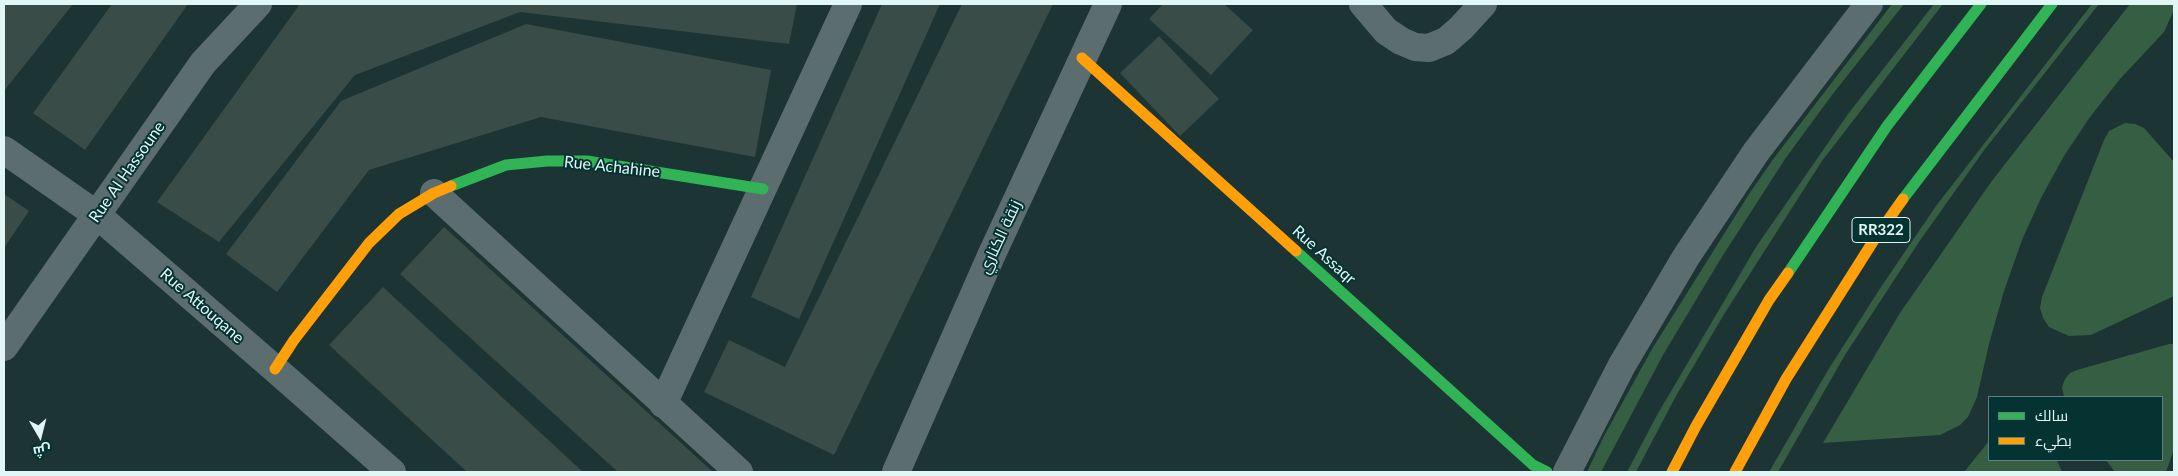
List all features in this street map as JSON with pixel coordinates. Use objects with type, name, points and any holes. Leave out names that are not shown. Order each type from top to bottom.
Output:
[{"type":"street","name":"Rue Al Hassoune","points":[[4,347],[204,63],[258,4]]},
{"type":"street","points":[[664,404],[848,4]]},
{"type":"street","name":"زنقة الكناري","points":[[896,472],[991,256],[1108,4]]},
{"type":"street","points":[[1363,4],[1386,31],[1401,41],[1415,47],[1429,48],[1446,40],[1461,28],[1483,4]]},
{"type":"street","points":[[1567,472],[1622,365],[1686,257],[1756,152],[1869,4]]},
{"type":"street","name":"RR322","points":[[1672,472],[1696,426],[1774,293],[1888,126],[1981,4]]},
{"type":"street","name":"RR322","points":[[1736,472],[1791,372],[1874,240],[1921,173],[2052,4]]},
{"type":"street","name":"Rue Assaqr","points":[[1082,58],[1518,452],[1533,465],[1547,472]]},
{"type":"street","name":"Rue Attouqane","points":[[4,150],[97,216],[392,472]]},
{"type":"street","name":"Rue Achahine","points":[[275,369],[294,340],[369,243],[400,214],[434,193],[506,165],[547,161],[587,161],[763,189]]},
{"type":"street","points":[[434,193],[739,472]]},
{"type":"green space","points":[[1892,4],[1904,4],[1832,95],[1785,159],[1720,260],[1663,355],[1601,472],[1587,472],[1604,436],[1652,349],[1749,194],[1774,158]]},
{"type":"green space","points":[[1934,4],[1943,4],[1822,161],[1723,316],[1676,396],[1636,472],[1627,472],[1657,415],[1756,247],[1848,114]]},
{"type":"green space","points":[[2092,4],[2099,4],[1985,149],[1921,239],[1845,355],[1778,472],[1769,472],[1828,370],[1936,206]]},
{"type":"green space","points":[[2130,4],[2174,4],[2174,10],[2164,32],[2120,79],[2090,117],[2064,156],[2041,198],[2022,240],[2004,291],[1977,397],[1968,417],[1960,425],[1940,435],[1823,443],[1900,313],[1991,182]]},
{"type":"green space","points":[[2125,123],[2135,124],[2144,128],[2174,162],[2174,296],[2091,335],[2069,336],[2049,327],[2043,318],[2040,308],[2042,297],[2104,140],[2109,131]]},
{"type":"green space","points":[[2174,344],[2174,449],[2166,472],[2115,472],[2107,461],[2163,461],[2163,396],[2064,396],[2062,387],[2065,379],[2070,373]]},
{"type":"green space","points":[[1988,442],[1988,461],[2057,461],[2062,472],[1964,472]]},
{"type":"building","points":[[4,4],[73,4],[4,91]]},
{"type":"building","points":[[112,4],[188,4],[85,150],[33,113]]},
{"type":"building","points":[[300,4],[797,4],[789,44],[520,12],[355,75],[219,242],[157,202]]},
{"type":"building","points":[[882,4],[940,4],[799,319],[751,297]]},
{"type":"building","points":[[962,4],[1053,4],[834,455],[704,392],[729,340],[785,367]]},
{"type":"building","points":[[1163,4],[1224,4],[1253,30],[1211,75],[1149,19]]},
{"type":"building","points":[[526,24],[771,70],[755,157],[541,117],[369,170],[277,292],[226,254],[341,101]]},
{"type":"building","points":[[1159,36],[1219,99],[1180,136],[1120,73]]},
{"type":"building","points":[[4,194],[29,211],[4,248]]},
{"type":"building","points":[[444,227],[713,472],[618,472],[400,274]]},
{"type":"building","points":[[383,287],[583,472],[467,472],[329,345]]},
{"type":"traffic: fast","points":[[1788,273],[1887,126],[1981,4]]},
{"type":"traffic: fast","points":[[1903,199],[2052,4]]},
{"type":"traffic: fast","points":[[451,186],[506,165],[547,161],[587,161],[763,189]]},
{"type":"traffic: fast","points":[[1296,251],[1533,465],[1547,472]]},
{"type":"traffic: slow","points":[[1082,58],[1296,251]]},
{"type":"traffic: slow","points":[[275,369],[294,340],[369,243],[399,214],[434,193],[451,186]]},
{"type":"traffic: slow","points":[[1735,472],[1786,379],[1874,240],[1903,199]]},
{"type":"traffic: slow","points":[[1672,472],[1696,426],[1769,300],[1788,273]]}]
